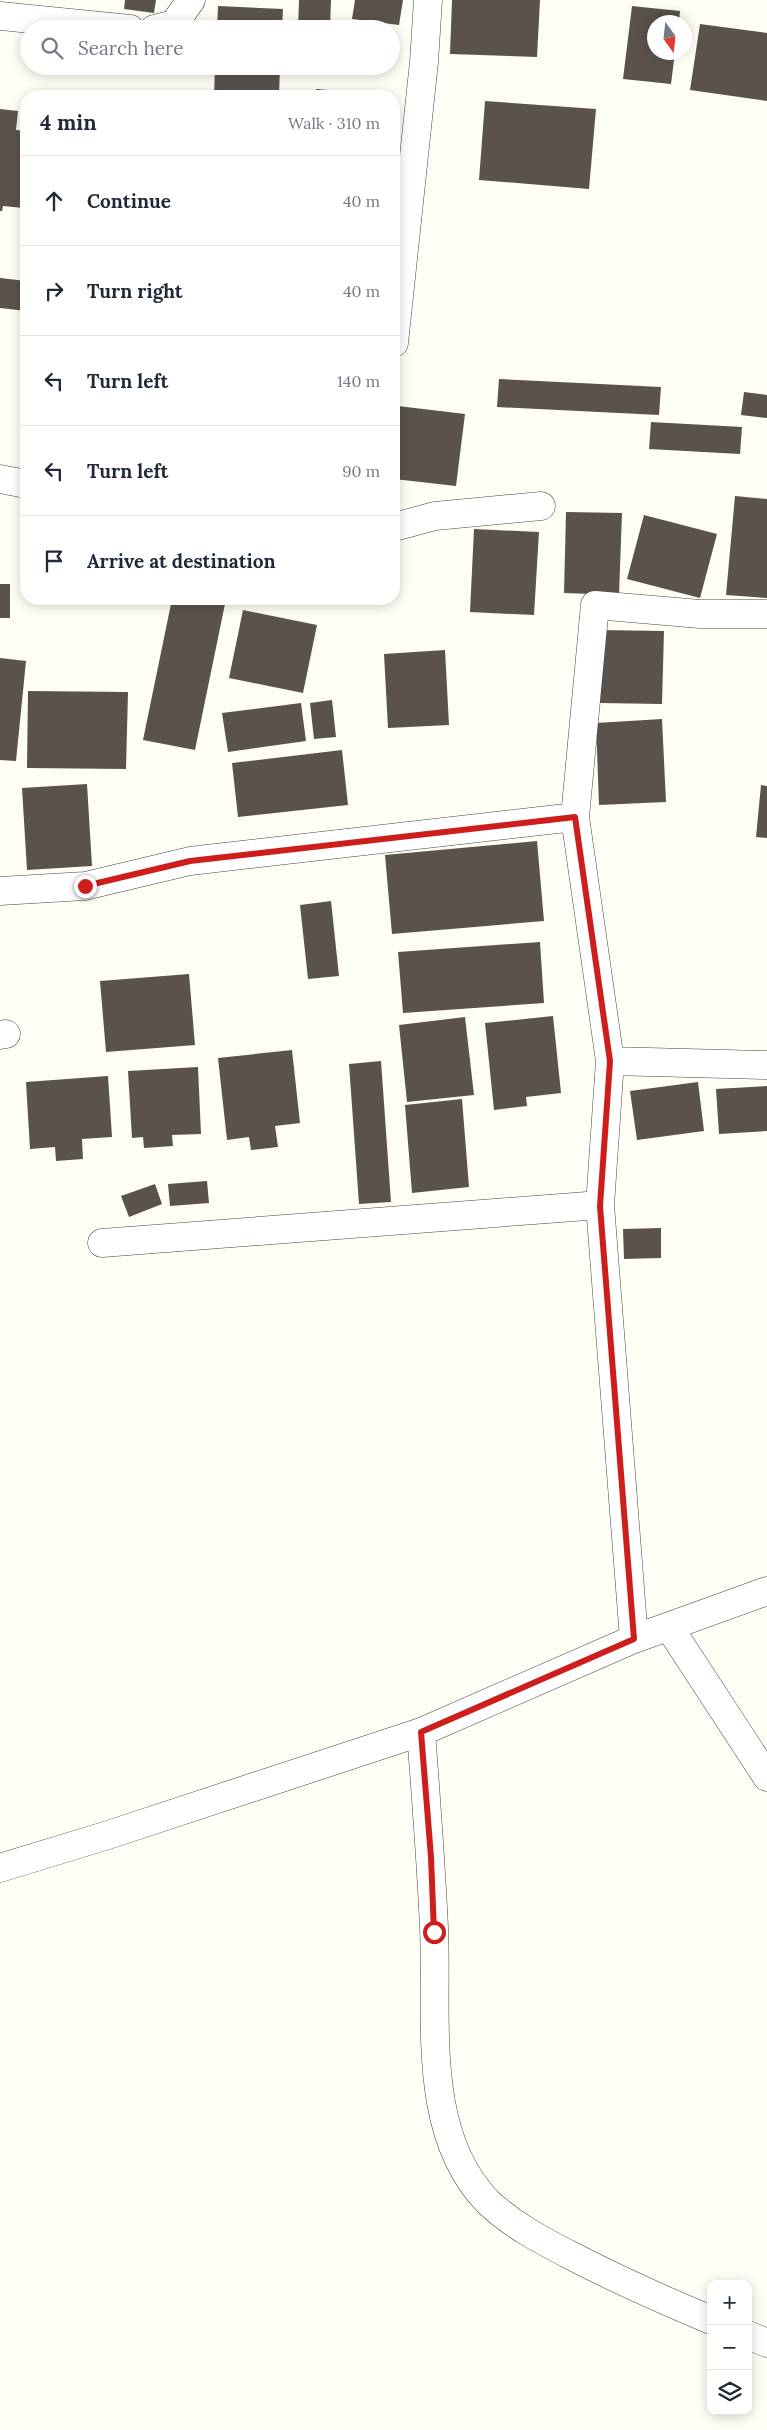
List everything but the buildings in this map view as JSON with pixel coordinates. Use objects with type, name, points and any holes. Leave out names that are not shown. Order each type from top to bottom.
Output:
[{"type":"street","points":[[177,20],[191,0]]},
{"type":"street","points":[[400,287],[424,62],[428,0]]},
{"type":"street","points":[[0,16],[40,20]]},
{"type":"street","points":[[0,479],[20,483]]},
{"type":"street","points":[[400,525],[435,516],[541,506]]},
{"type":"street","points":[[634,1639],[600,1206],[610,1061],[575,817],[595,605],[700,614],[767,614]]},
{"type":"street","points":[[0,892],[85,886],[190,861],[575,817]]},
{"type":"street","points":[[610,1061],[767,1065]]},
{"type":"street","points":[[102,1243],[600,1206]]},
{"type":"street","points":[[0,1868],[108,1835],[421,1732],[634,1639],[767,1591]]},
{"type":"street","points":[[669,1627],[767,1777]]},
{"type":"street","points":[[421,1732],[433,1904],[434,2047],[441,2105],[459,2164],[488,2202],[522,2230],[631,2286],[707,2318]]},
{"type":"street","points":[[752,2337],[767,2343]]},
{"type":"route","points":[[85,886],[190,861],[575,817],[610,1061],[600,1206],[634,1639],[421,1732],[431,1857],[434,1932]]}]
